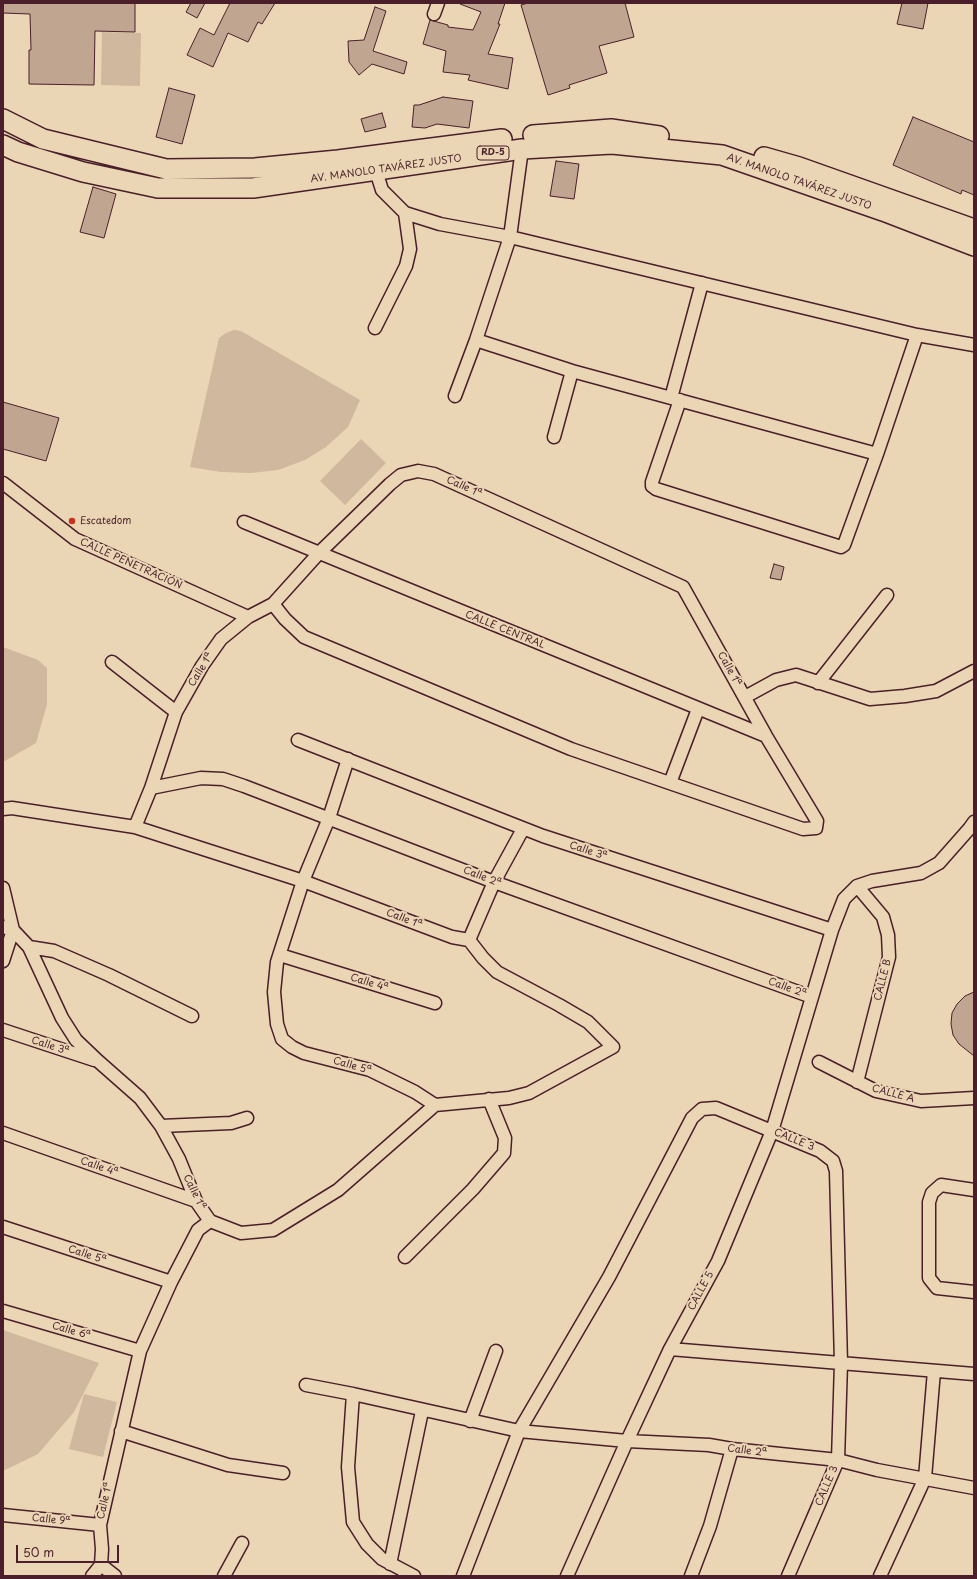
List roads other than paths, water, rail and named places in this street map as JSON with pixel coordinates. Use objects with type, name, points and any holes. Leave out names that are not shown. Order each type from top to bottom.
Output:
[{"type":"main road","name":"AV. MANOLO TAVÁREZ JUSTO","points":[[3,119],[43,139],[166,169],[255,168],[338,160],[526,136],[611,129],[716,143],[799,167],[974,229]]},
{"type":"main road","name":"AV. MANOLO TAVÁREZ JUSTO","points":[[3,145],[18,152],[83,172],[158,188],[253,188],[522,149],[612,144],[722,155],[883,211],[974,246]]},
{"type":"street","points":[[455,396],[476,340],[510,237],[522,149]]},
{"type":"street","points":[[376,171],[382,190],[405,213],[440,224],[510,237],[917,335],[974,345]]},
{"type":"street","points":[[375,328],[406,266],[410,249],[405,213]]},
{"type":"street","points":[[702,283],[675,399],[652,486],[656,489],[841,548],[844,545],[877,454],[917,335]]},
{"type":"street","points":[[476,340],[572,371],[877,454]]},
{"type":"street","points":[[554,437],[572,371]]},
{"type":"street","name":"Calle 1ª","points":[[135,827],[176,712],[202,666],[221,639],[248,617],[273,604],[318,553],[400,475],[418,471],[434,474],[683,586],[766,736],[817,821],[816,828],[803,829],[670,783]]},
{"type":"street","name":"CALLE PENETRACIÓN","points":[[3,483],[75,539],[248,617]]},
{"type":"street","name":"CALLE CENTRAL","points":[[244,522],[766,736]]},
{"type":"street","points":[[818,683],[887,594]]},
{"type":"street","points":[[273,604],[285,619],[304,637],[571,748],[670,783],[698,709]]},
{"type":"street","points":[[112,662],[176,712]]},
{"type":"street","points":[[745,697],[776,680],[796,675],[870,699],[905,696],[936,691],[974,671]]},
{"type":"street","name":"Calle 3ª","points":[[298,740],[523,829],[832,930]]},
{"type":"street","name":"Calle 5ª","points":[[348,759],[329,818],[303,881],[278,962],[274,992],[277,1024],[282,1039],[292,1047],[304,1053],[370,1070],[415,1092],[435,1105]]},
{"type":"street","name":"Calle 2ª","points":[[150,788],[201,778],[222,779],[329,818],[494,882],[812,997]]},
{"type":"street","name":"Calle 1ª","points":[[3,809],[12,808],[135,827],[303,881],[452,937],[469,940]]},
{"type":"street","points":[[857,886],[872,881],[921,873],[939,863],[974,822]]},
{"type":"street","points":[[210,1221],[241,1233],[273,1230],[338,1190],[435,1105],[509,1098],[528,1093],[613,1047],[588,1022],[497,972],[483,958],[469,940],[494,882],[523,829]]},
{"type":"street","name":"CALLE 5","points":[[567,1576],[626,1441],[670,1349],[718,1260],[772,1131],[832,930],[844,899],[857,886]]},
{"type":"street","name":"CALLE B","points":[[857,886],[883,917],[888,935],[890,957],[857,1082]]},
{"type":"street","name":"Calle 1ª","points":[[3,888],[8,928],[29,947],[62,1018],[76,1040],[140,1098],[161,1126],[179,1159],[196,1201],[210,1221],[198,1230],[171,1282],[140,1351],[100,1525],[102,1549],[101,1565]]},
{"type":"street","points":[[3,961],[8,928]]},
{"type":"street","points":[[29,947],[54,951],[109,975],[192,1016]]},
{"type":"street","name":"Calle 4ª","points":[[280,955],[435,1003]]},
{"type":"street","name":"Calle 3ª","points":[[3,1030],[98,1061]]},
{"type":"street","name":"CALLE A","points":[[819,1062],[876,1091],[921,1101],[974,1098]]},
{"type":"street","points":[[406,1257],[472,1189],[504,1153],[505,1138],[488,1100]]},
{"type":"street","name":"CALLE 3","points":[[463,1576],[519,1431],[609,1277],[692,1118],[702,1109],[716,1108],[820,1151],[833,1161],[836,1171],[841,1363],[838,1460],[788,1576]]},
{"type":"street","points":[[161,1126],[230,1123],[247,1118]]},
{"type":"street","name":"Calle 4ª","points":[[3,1133],[196,1201]]},
{"type":"street","points":[[974,1190],[941,1185],[932,1193],[929,1202],[929,1278],[937,1288],[974,1292]]},
{"type":"street","name":"Calle 5ª","points":[[3,1227],[171,1282]]},
{"type":"street","name":"Calle 6ª","points":[[3,1311],[140,1351]]},
{"type":"street","points":[[670,1349],[974,1374]]},
{"type":"street","points":[[470,1421],[496,1350]]},
{"type":"street","points":[[880,1576],[925,1478],[934,1371]]},
{"type":"street","name":"Calle 2ª","points":[[306,1385],[519,1431],[626,1441],[709,1445],[732,1450],[838,1460],[877,1470],[974,1488]]},
{"type":"street","points":[[353,1394],[348,1467],[353,1522],[367,1544],[382,1559],[414,1576]]},
{"type":"street","points":[[390,1564],[422,1411]]},
{"type":"street","points":[[121,1431],[228,1465],[283,1473]]},
{"type":"street","points":[[691,1576],[710,1526],[732,1450]]},
{"type":"street","name":"Calle 9ª","points":[[3,1515],[100,1525]]},
{"type":"street","points":[[224,1576],[242,1543]]},
{"type":"street","points":[[92,1576],[101,1565],[115,1576]]},
{"type":"place","name":"Escatedom","points":[[72,521]]}]
